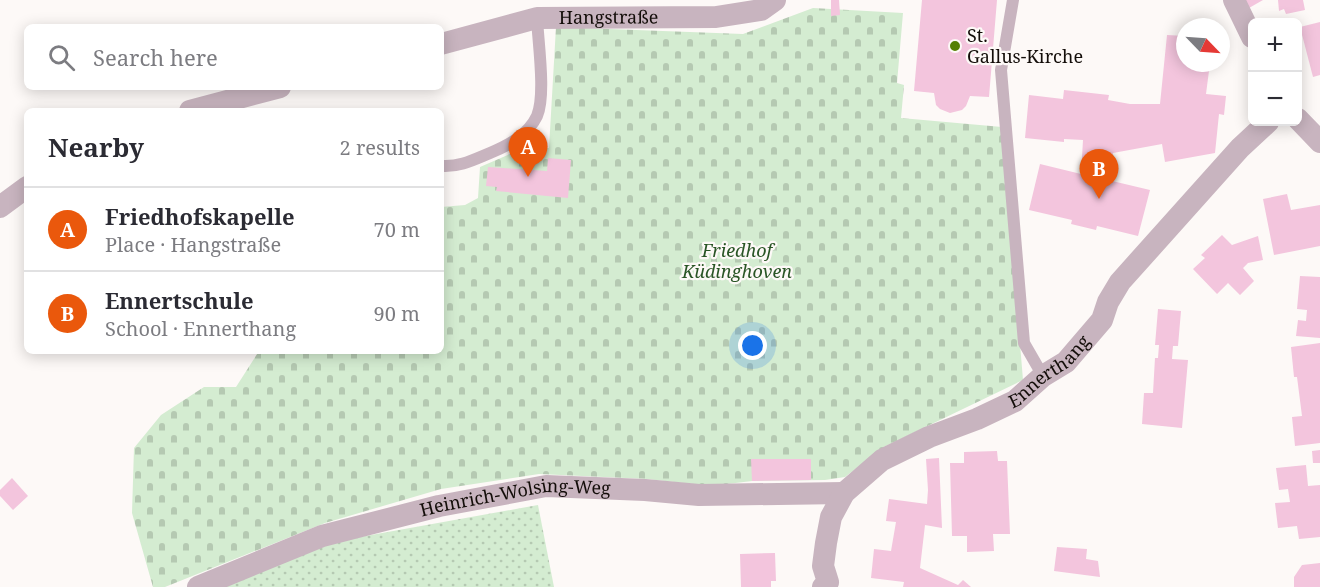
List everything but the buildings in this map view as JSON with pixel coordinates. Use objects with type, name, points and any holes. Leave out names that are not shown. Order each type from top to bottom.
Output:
[{"type":"street","name":"Hangstraße","points":[[444,43],[537,9],[716,17],[761,10],[775,0]]},
{"type":"street","points":[[1234,0],[1248,29]]},
{"type":"street","points":[[201,108],[269,90]]},
{"type":"street","points":[[1302,123],[1320,142]]},
{"type":"street","name":"Ennerthang","points":[[829,585],[823,566],[826,543],[831,518],[844,493],[882,460],[929,437],[977,419],[1015,401],[1043,376],[1066,362],[1102,320],[1108,302],[1120,282],[1240,148],[1264,126]]},
{"type":"street","points":[[0,207],[24,189]]},
{"type":"street","name":"Heinrich-Wolsing-Weg","points":[[198,587],[322,536],[439,506],[546,486],[645,490],[699,495],[844,493]]},
{"type":"lane","points":[[1013,0],[1001,70],[1024,343],[1043,376]]},
{"type":"lane","points":[[444,166],[456,166],[517,140],[528,130],[537,115],[540,93],[537,9]]},
{"type":"green space","name":"Friedhof Küdinghoven","points":[[813,8],[903,13],[897,83],[904,85],[901,118],[1002,127],[1023,380],[884,447],[845,477],[825,480],[752,481],[711,486],[647,479],[539,474],[441,489],[325,523],[165,587],[153,587],[132,513],[134,448],[161,415],[204,387],[236,387],[257,354],[444,354],[444,207],[465,205],[478,198],[480,167],[524,148],[549,148],[556,27],[743,34]]},
{"type":"green space","points":[[538,505],[554,587],[224,587],[321,544]]},
{"type":"place","name":"St. Gallus-Kirche","points":[[955,46]]},
{"type":"place","name":"Friedhofskapelle","points":[[528,177]]},
{"type":"place","name":"Ennertschule","points":[[1099,199]]}]
